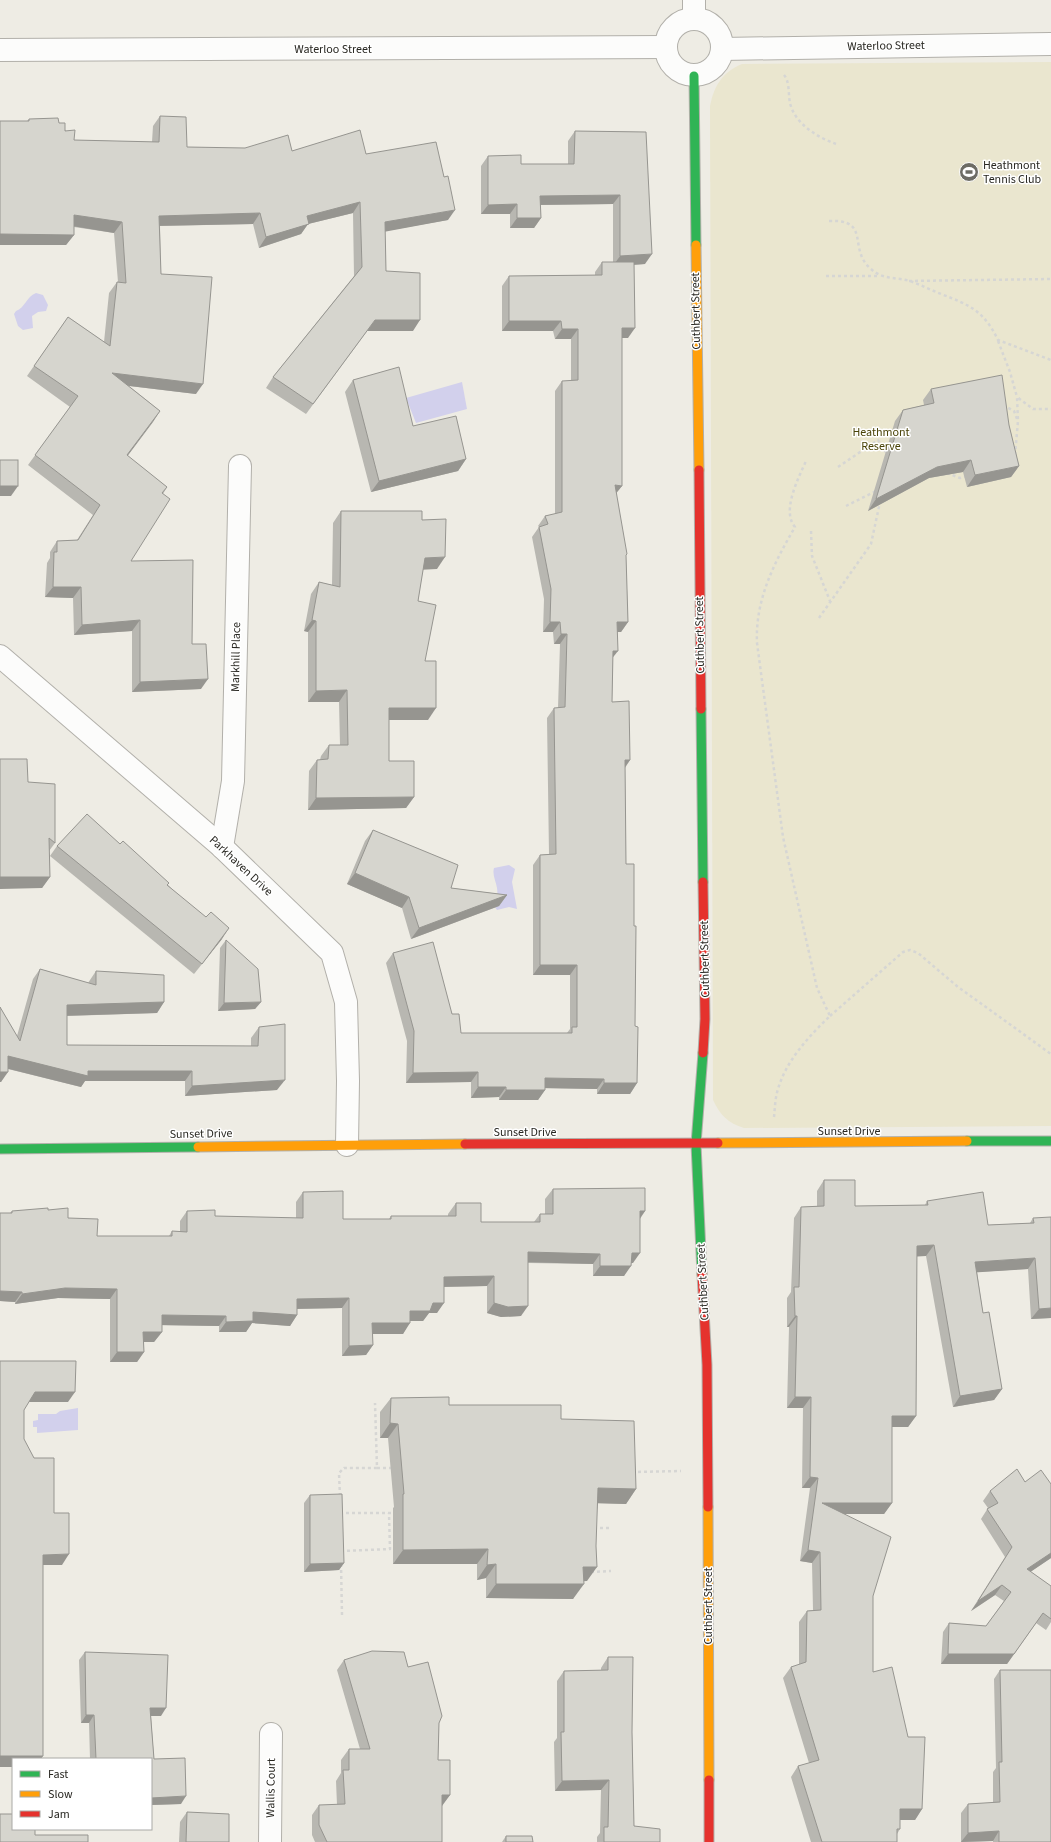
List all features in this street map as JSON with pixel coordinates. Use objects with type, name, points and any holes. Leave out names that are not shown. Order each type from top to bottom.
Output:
[{"type":"street","points":[[694,10],[705,22],[714,28],[720,37],[722,48],[720,58],[714,68],[694,76],[683,73],[674,67],[668,58],[666,47],[668,36],[674,27],[684,22],[694,10]]},
{"type":"street","name":"Waterloo Street","points":[[722,48],[1051,44]]},
{"type":"street","name":"Waterloo Street","points":[[0,50],[666,47]]},
{"type":"street","name":"Cuthbert Street","points":[[694,76],[705,1019],[696,1144],[707,1365],[708,1842]]},
{"type":"street","name":"Markhill Place","points":[[222,847],[233,781],[240,466]]},
{"type":"street","name":"Parkhaven Drive","points":[[0,656],[222,847],[332,953],[346,1002],[348,1081],[347,1145]]},
{"type":"street","name":"Sunset Drive","points":[[0,1148],[1051,1141]]},
{"type":"street","name":"Wallis Court","points":[[270,1842],[271,1734]]},
{"type":"path","points":[[781,74],[786,76],[791,104],[798,118],[818,137],[836,144]]},
{"type":"path","points":[[829,221],[841,220],[849,222],[853,227],[864,262],[871,269],[882,276],[891,279],[909,281],[951,279],[1051,279]]},
{"type":"path","points":[[826,276],[882,276]]},
{"type":"path","points":[[909,281],[974,308],[988,322],[998,340],[1010,372],[1017,397],[1018,421],[1015,457]]},
{"type":"path","points":[[998,340],[1051,360]]},
{"type":"path","points":[[1017,397],[1033,409],[1051,409]]},
{"type":"path","points":[[997,405],[1010,407],[1018,421]]},
{"type":"path","points":[[838,467],[878,440],[890,459]]},
{"type":"path","points":[[806,460],[792,497],[790,518],[795,526],[778,555],[762,595],[757,622],[757,643],[783,837],[817,988],[830,1016]]},
{"type":"path","points":[[941,472],[960,478],[974,474]]},
{"type":"path","points":[[846,506],[877,491]]},
{"type":"path","points":[[819,618],[871,544],[882,494]]},
{"type":"path","points":[[811,531],[812,556],[830,602]]},
{"type":"path","points":[[773,1143],[776,1094],[784,1073],[819,1027],[869,980],[903,952],[910,950],[918,953],[958,987],[1051,1054]]},
{"type":"path","points":[[375,1403],[377,1468]]},
{"type":"path","points":[[340,1497],[339,1473],[344,1468],[398,1468]]},
{"type":"path","points":[[625,1472],[682,1470]]},
{"type":"path","points":[[340,1505],[340,1521]]},
{"type":"path","points":[[340,1513],[396,1513]]},
{"type":"path","points":[[341,1551],[390,1549],[389,1513]]},
{"type":"path","points":[[588,1528],[612,1528]]},
{"type":"path","points":[[341,1544],[342,1615]]},
{"type":"path","points":[[586,1572],[611,1571]]},
{"type":"green space","name":"Heathmont Reserve","points":[[1051,62],[1051,1126],[744,1128],[733,1124],[725,1118],[713,1100],[710,106],[712,98],[720,80],[735,67],[742,64]]},
{"type":"water","points":[[36,293],[43,295],[48,305],[46,311],[38,312],[32,316],[33,328],[23,330],[18,326],[14,314],[30,297]]},
{"type":"water","points":[[462,382],[467,409],[416,423],[406,398]]},
{"type":"water","points":[[509,865],[515,869],[512,882],[517,909],[509,907],[497,910],[495,907],[497,900],[497,885],[494,876],[494,868]]},
{"type":"water","points":[[78,1408],[78,1430],[37,1433],[37,1427],[33,1427],[33,1421],[38,1420],[38,1414],[56,1414],[60,1411]]},
{"type":"building","points":[[160,116],[186,117],[187,147],[245,148],[288,135],[292,151],[360,130],[366,154],[436,142],[444,177],[448,176],[455,210],[385,222],[386,271],[420,273],[420,320],[375,320],[313,404],[273,377],[362,267],[360,202],[307,216],[309,224],[266,237],[260,213],[159,216],[161,274],[212,277],[203,384],[112,373],[160,411],[127,455],[167,487],[162,493],[170,499],[131,561],[193,560],[192,644],[206,644],[208,679],[140,682],[140,620],[82,625],[81,587],[53,587],[54,552],[57,552],[57,541],[78,540],[100,505],[35,455],[78,396],[34,366],[68,317],[110,346],[117,282],[126,283],[122,222],[74,215],[74,235],[0,234],[0,121],[29,121],[29,119],[58,118],[59,123],[65,123],[65,131],[75,130],[74,140],[159,142]]},
{"type":"building","points":[[575,131],[646,132],[652,254],[620,256],[620,195],[540,196],[541,218],[517,218],[517,204],[488,205],[488,156],[521,155],[521,164],[574,164]]},
{"type":"building","points":[[602,262],[634,262],[635,328],[622,328],[622,486],[615,485],[627,554],[628,622],[617,622],[618,651],[613,651],[612,702],[629,701],[630,760],[625,760],[626,864],[634,864],[634,926],[636,926],[635,1026],[638,1027],[637,1083],[604,1083],[604,1079],[545,1078],[545,1090],[506,1090],[506,1087],[478,1087],[478,1072],[413,1073],[414,1031],[393,953],[433,942],[452,1014],[459,1014],[461,1033],[572,1033],[572,1027],[577,1027],[577,965],[540,965],[540,855],[556,854],[554,708],[565,707],[567,634],[561,634],[560,622],[550,622],[551,589],[539,527],[548,524],[545,516],[562,512],[562,381],[578,380],[578,329],[562,329],[561,321],[509,321],[509,276],[602,275]]},
{"type":"building","points":[[399,367],[413,426],[456,416],[466,459],[379,481],[353,380]]},
{"type":"building","points":[[1002,375],[1009,425],[1019,466],[975,475],[971,460],[937,467],[876,499],[903,410],[934,403],[931,389]]},
{"type":"building","points":[[0,460],[18,460],[18,486],[0,486]]},
{"type":"building","points":[[341,511],[422,511],[422,520],[446,519],[445,557],[425,558],[418,601],[436,605],[425,661],[436,661],[436,708],[389,708],[389,761],[414,761],[414,797],[316,798],[317,760],[328,759],[329,745],[348,745],[347,690],[316,691],[316,621],[312,620],[319,582],[340,587]]},
{"type":"building","points":[[0,759],[27,759],[28,782],[55,784],[55,843],[49,838],[50,877],[0,877]]},
{"type":"building","points":[[87,814],[120,844],[123,841],[169,883],[167,885],[206,917],[211,912],[229,928],[202,964],[57,846]]},
{"type":"building","points":[[373,830],[458,865],[451,888],[507,895],[419,928],[409,897],[355,873]]},
{"type":"building","points":[[226,940],[258,969],[261,1002],[224,1003]]},
{"type":"building","points":[[40,969],[96,985],[96,971],[164,975],[164,1002],[67,1005],[67,1045],[258,1046],[259,1027],[285,1024],[285,1080],[192,1086],[192,1071],[88,1071],[88,1076],[8,1056],[8,1072],[0,1072],[0,1007],[20,1041]]},
{"type":"building","points":[[824,1180],[855,1180],[855,1206],[928,1205],[927,1201],[983,1192],[988,1225],[1034,1223],[1033,1218],[1051,1217],[1051,1308],[1039,1309],[1035,1258],[975,1262],[983,1313],[989,1312],[1002,1389],[960,1396],[934,1245],[917,1246],[916,1416],[892,1416],[892,1503],[822,1503],[891,1537],[873,1596],[873,1672],[892,1667],[908,1737],[925,1737],[922,1809],[900,1809],[900,1829],[897,1829],[897,1842],[822,1842],[798,1766],[819,1760],[791,1667],[806,1662],[807,1611],[821,1610],[820,1552],[808,1550],[818,1478],[810,1477],[811,1397],[795,1397],[797,1316],[795,1316],[794,1287],[799,1287],[801,1207],[824,1206]]},
{"type":"building","points":[[645,1188],[645,1211],[640,1211],[640,1253],[632,1253],[631,1266],[600,1266],[600,1254],[528,1252],[528,1306],[508,1307],[494,1303],[494,1276],[444,1277],[444,1303],[433,1303],[430,1311],[410,1311],[410,1323],[372,1323],[373,1345],[349,1346],[349,1298],[297,1299],[297,1315],[253,1312],[253,1321],[226,1322],[226,1316],[162,1315],[162,1332],[143,1332],[144,1352],[117,1352],[117,1289],[65,1288],[22,1294],[22,1292],[0,1291],[0,1213],[12,1213],[12,1211],[68,1208],[68,1218],[98,1219],[97,1236],[172,1236],[172,1231],[187,1232],[187,1211],[215,1210],[215,1216],[303,1218],[303,1192],[343,1191],[343,1219],[391,1219],[391,1216],[456,1216],[456,1203],[481,1203],[481,1222],[540,1222],[540,1214],[553,1214],[553,1189]]},
{"type":"building","points":[[0,1361],[76,1361],[75,1392],[35,1392],[24,1410],[24,1439],[34,1458],[54,1458],[54,1513],[69,1513],[69,1554],[43,1555],[43,1756],[0,1756]]},
{"type":"building","points":[[449,1397],[449,1405],[561,1405],[561,1419],[634,1421],[636,1489],[598,1488],[596,1546],[597,1567],[583,1567],[584,1584],[496,1584],[496,1564],[487,1565],[488,1549],[403,1550],[404,1494],[398,1424],[390,1423],[391,1398]]},
{"type":"building","points":[[1017,1469],[1025,1482],[1041,1470],[1051,1484],[1051,1553],[1027,1569],[1051,1586],[1051,1619],[1043,1613],[1014,1654],[948,1654],[949,1623],[986,1626],[1011,1592],[1002,1585],[978,1601],[1012,1547],[987,1509],[998,1503],[990,1491]]},
{"type":"building","points":[[342,1494],[344,1563],[310,1564],[310,1495]]},
{"type":"building","points":[[372,1651],[404,1652],[408,1667],[428,1662],[442,1716],[439,1723],[438,1760],[450,1760],[450,1795],[442,1795],[442,1842],[327,1842],[319,1825],[319,1805],[345,1804],[343,1770],[349,1770],[349,1749],[370,1749],[344,1660]]},
{"type":"building","points":[[85,1652],[168,1655],[166,1708],[150,1708],[154,1759],[185,1758],[186,1796],[152,1798],[152,1758],[96,1758],[94,1715],[86,1715]]},
{"type":"building","points":[[608,1657],[633,1657],[632,1732],[634,1826],[660,1829],[660,1842],[604,1842],[604,1827],[608,1827],[609,1780],[562,1781],[561,1732],[564,1732],[564,1671],[608,1670]]},
{"type":"building","points":[[1000,1670],[1051,1670],[1051,1842],[999,1842],[999,1831],[968,1833],[968,1804],[1000,1802],[999,1762],[1002,1762]]},
{"type":"building","points":[[187,1812],[229,1814],[229,1842],[186,1842]]},
{"type":"building","points":[[0,1814],[12,1814],[12,1830],[35,1830],[35,1835],[88,1835],[88,1842],[0,1842]]},
{"type":"building","points":[[506,1836],[532,1836],[533,1842],[506,1842]]},
{"type":"traffic: fast","points":[[694,76],[696,245]]},
{"type":"traffic: fast","points":[[701,709],[703,882]]},
{"type":"traffic: fast","points":[[702,1274],[696,1144],[703,1053]]},
{"type":"traffic: fast","points":[[967,1141],[1051,1141]]},
{"type":"traffic: fast","points":[[0,1149],[198,1147]]},
{"type":"traffic: slow","points":[[696,245],[699,470]]},
{"type":"traffic: slow","points":[[718,1143],[967,1141]]},
{"type":"traffic: slow","points":[[198,1147],[465,1144]]},
{"type":"traffic: slow","points":[[708,1507],[709,1780]]},
{"type":"traffic: jam","points":[[699,470],[701,709]]},
{"type":"traffic: jam","points":[[703,882],[705,1019],[703,1053]]},
{"type":"traffic: jam","points":[[465,1144],[718,1143]]},
{"type":"traffic: jam","points":[[702,1274],[707,1365],[708,1507]]},
{"type":"traffic: jam","points":[[709,1780],[709,1842]]},
{"type":"place","name":"Heathmont Tennis Club","points":[[969,172]]}]
